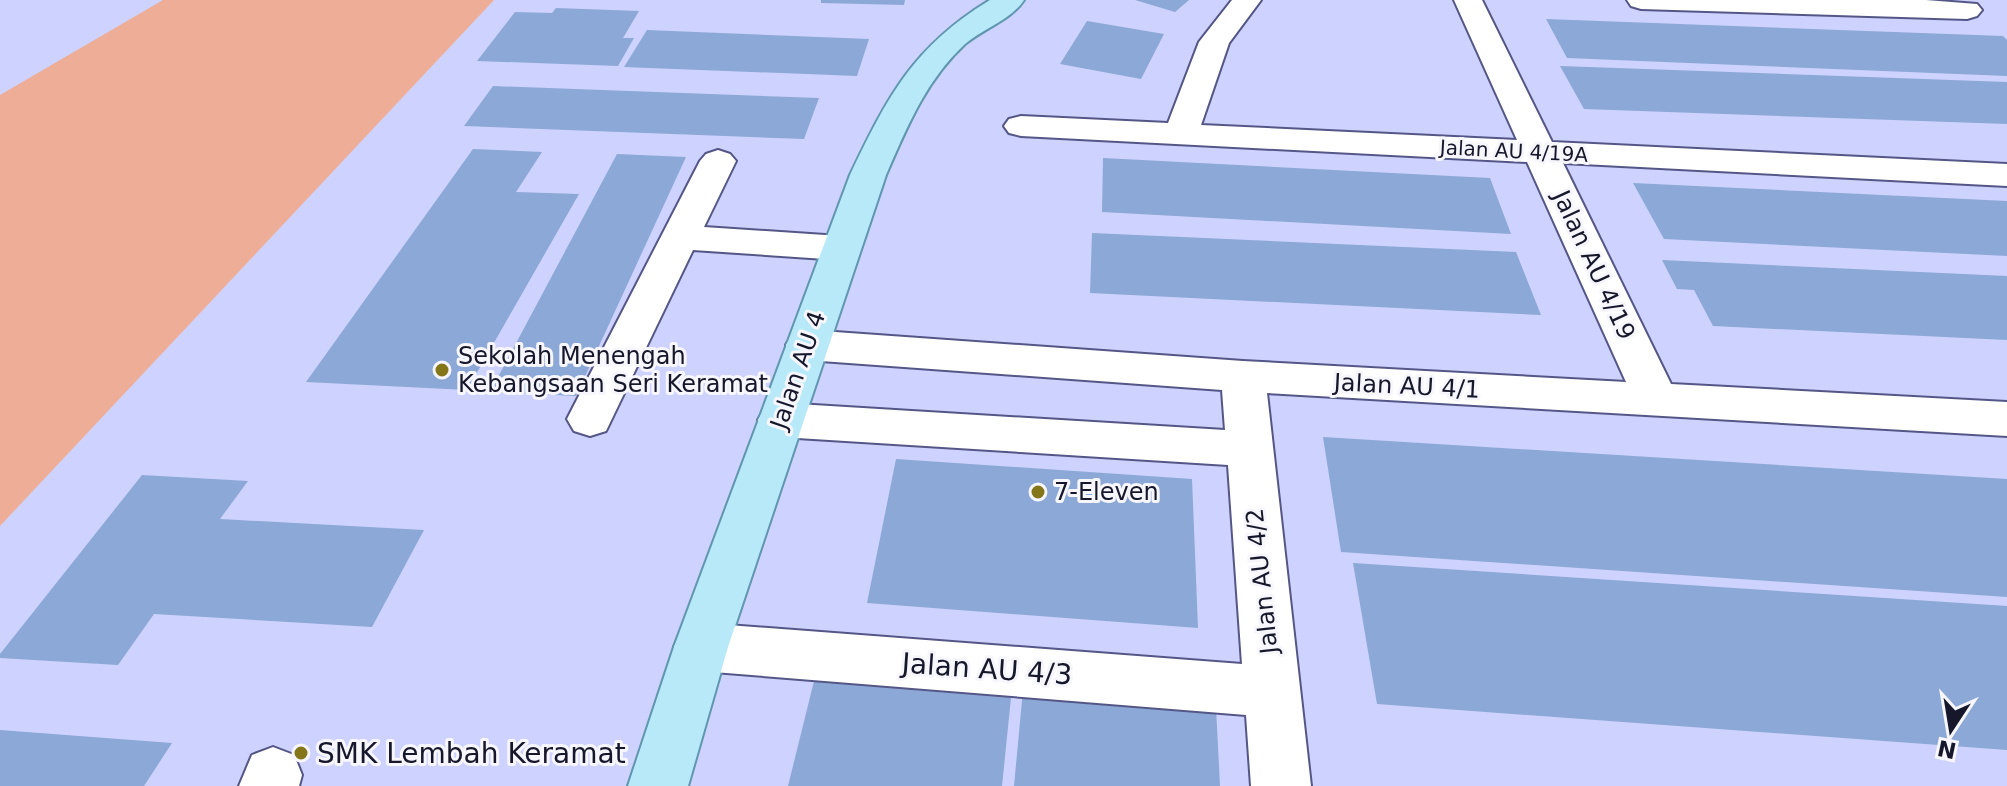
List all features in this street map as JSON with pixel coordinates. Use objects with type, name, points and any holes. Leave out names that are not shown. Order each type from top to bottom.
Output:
[{"type":"main road","name":"Jalan AU 4","points":[[658,786],[701,647],[840,248],[902,101],[923,67],[949,39],[1010,0]]},
{"type":"street","points":[[1181,133],[1214,42],[1247,0]]},
{"type":"street","name":"Jalan AU 4/19","points":[[1468,0],[1657,401]]},
{"type":"street","points":[[1641,0],[1967,10]]},
{"type":"street","name":"Jalan AU 4/19A","points":[[1021,126],[2007,175]]},
{"type":"street","points":[[590,419],[718,161]]},
{"type":"street","points":[[680,237],[840,248]]},
{"type":"street","name":"Jalan AU 4/1","points":[[807,345],[1243,376],[2007,419]]},
{"type":"street","name":"Jalan AU 4/2","points":[[1243,376],[1281,786]]},
{"type":"street","points":[[781,420],[1249,449]]},
{"type":"street","name":"Jalan AU 4/3","points":[[701,647],[1273,692]]},
{"type":"shaded area","points":[[163,0],[494,0],[0,526],[0,95]]},
{"type":"building","points":[[821,0],[905,0],[904,5],[821,3]]},
{"type":"building","points":[[1135,0],[1189,0],[1175,12]]},
{"type":"building","points":[[556,8],[639,11],[623,38],[634,38],[618,66],[477,61],[515,12],[552,13]]},
{"type":"building","points":[[1546,19],[2003,36],[2007,40],[2007,76],[1567,58]]},
{"type":"building","points":[[1087,21],[1164,34],[1141,79],[1060,64]]},
{"type":"building","points":[[647,30],[869,39],[857,76],[624,67]]},
{"type":"building","points":[[1560,66],[2007,82],[2007,124],[1584,109]]},
{"type":"building","points":[[493,86],[819,98],[804,139],[464,126]]},
{"type":"building","points":[[473,149],[542,152],[516,192],[579,194],[467,390],[306,382]]},
{"type":"building","points":[[617,154],[686,157],[576,396],[490,392]]},
{"type":"building","points":[[1103,158],[1490,178],[1511,234],[1102,212]]},
{"type":"building","points":[[1633,183],[2007,201],[2007,256],[1664,239]]},
{"type":"building","points":[[1092,233],[1516,252],[1541,315],[1090,293]]},
{"type":"building","points":[[1662,260],[2007,276],[2007,340],[1713,326],[1694,290],[1677,289]]},
{"type":"building","points":[[1323,437],[2007,479],[2007,597],[1341,552]]},
{"type":"building","points":[[896,459],[1192,479],[1198,628],[867,603]]},
{"type":"building","points":[[142,475],[248,481],[220,519],[424,530],[372,627],[154,614],[118,665],[0,658],[0,654]]},
{"type":"building","points":[[1353,563],[2007,606],[2007,750],[1377,704]]},
{"type":"building","points":[[817,669],[1012,688],[1002,786],[788,786]]},
{"type":"building","points":[[1023,690],[1216,707],[1220,786],[1014,786]]},
{"type":"building","points":[[0,730],[172,743],[144,786],[0,786]]},
{"type":"place","name":"Sekolah Menengah Kebangsaan Seri Keramat","points":[[442,370]]},
{"type":"place","name":"7-Eleven","points":[[1038,492]]},
{"type":"place","name":"SMK Lembah Keramat","points":[[301,753]]}]
